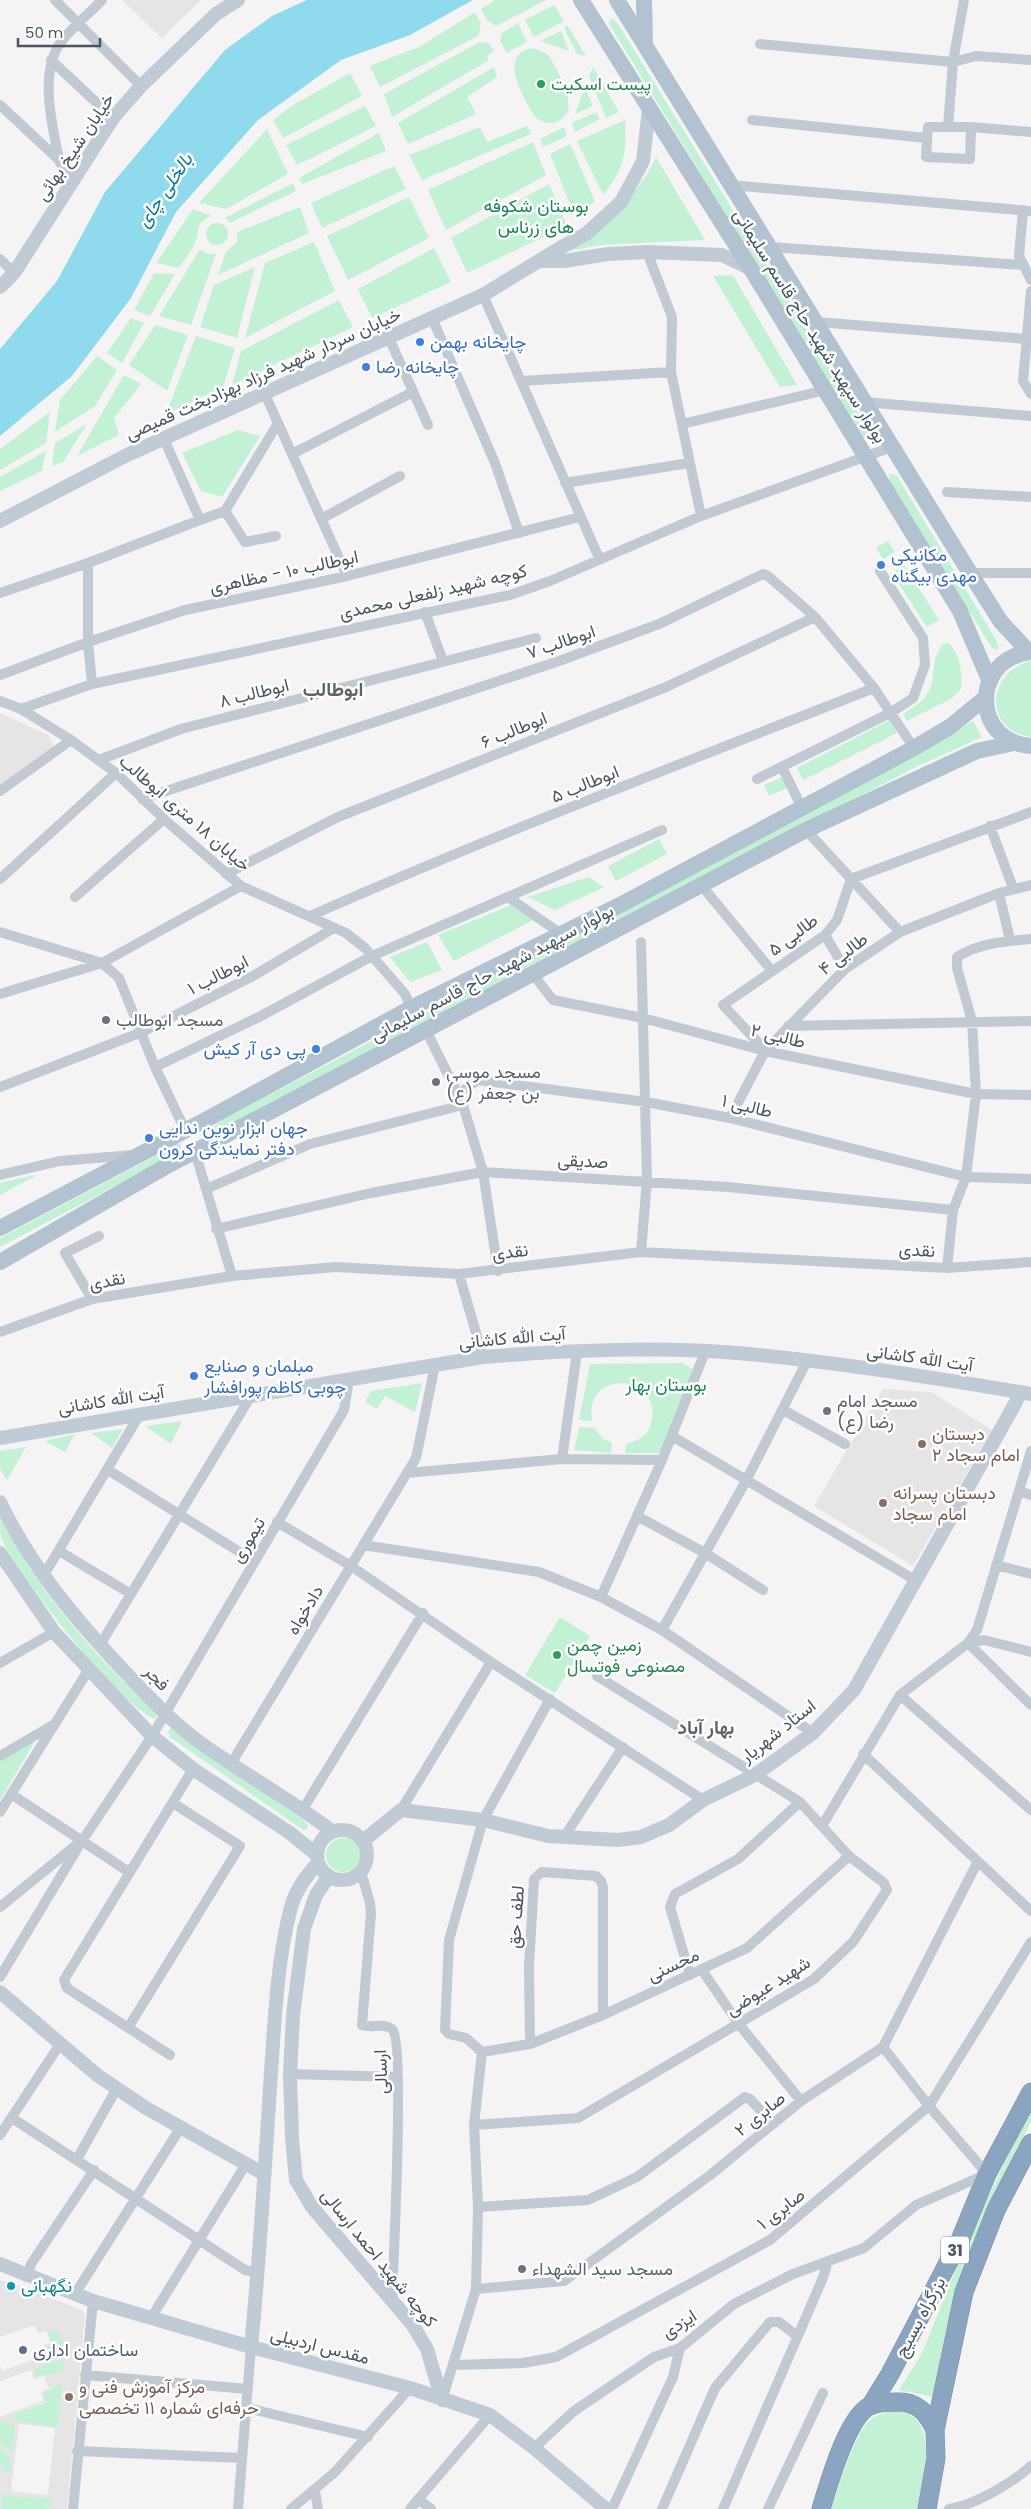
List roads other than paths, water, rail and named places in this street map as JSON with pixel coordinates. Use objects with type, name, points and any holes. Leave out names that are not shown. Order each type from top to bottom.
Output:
[{"type":"highway","name":"بزرگراه بسیج","points":[[821,2509],[848,2434],[861,2414],[871,2405],[890,2374],[960,2240],[987,2174],[1031,2092]]},
{"type":"highway","name":"بزرگراه بسیج","points":[[927,2509],[934,2474],[935,2430],[964,2292],[996,2210],[1031,2143]]},
{"type":"highway","points":[[871,2405],[904,2402],[916,2406],[929,2415],[935,2430]]},
{"type":"main road","name":"بولوار سپهبد شهید حاج قاسم سلیمانی","points":[[581,0],[867,456],[960,611],[990,682]]},
{"type":"main road","name":"بولوار سپهبد شهید حاج قاسم سلیمانی","points":[[617,0],[1001,622],[1030,652]]},
{"type":"main road","points":[[644,0],[645,46]]},
{"type":"main road","points":[[1026,746],[1002,735],[993,725],[987,712],[985,698],[994,672],[1003,662],[1016,655],[1030,652]]},
{"type":"main road","name":"بولوار سپهبد شهید حاج قاسم سلیمانی","points":[[0,1228],[411,1008],[628,900],[914,748],[951,726],[985,698]]},
{"type":"main road","name":"بولوار سپهبد شهید حاج قاسم سلیمانی","points":[[0,1262],[165,1167],[806,830],[977,751],[1026,746]]},
{"type":"main road","points":[[185,1130],[195,1152]]},
{"type":"street","points":[[55,0],[141,86]]},
{"type":"street","points":[[60,163],[50,117],[51,60],[60,42],[102,0]]},
{"type":"street","name":"خیابان شیخ بهائی","points":[[0,287],[14,273],[113,118],[141,86],[216,14],[238,0]]},
{"type":"street","points":[[948,127],[953,62],[964,0]]},
{"type":"street","points":[[760,44],[953,62],[976,56],[1031,60]]},
{"type":"street","points":[[51,60],[113,118]]},
{"type":"street","points":[[0,105],[76,176]]},
{"type":"street","name":"خیابان سردار شهید فرزاد بهزاد‌بخت قمیصی","points":[[0,521],[127,455],[483,295],[586,234],[620,202],[643,161],[649,108]]},
{"type":"street","points":[[752,120],[926,138]]},
{"type":"street","points":[[972,127],[970,159],[926,157],[928,127],[972,127],[1031,132]]},
{"type":"street","points":[[730,185],[1027,210],[1019,256],[1031,280]]},
{"type":"street","points":[[771,248],[1023,265]]},
{"type":"street","points":[[1020,248],[1031,248]]},
{"type":"street","points":[[647,252],[672,317],[671,372],[701,516]]},
{"type":"street","name":"خیابان سردار شهید فرزاد بهزاد‌بخت قمیصی","points":[[541,261],[564,261],[608,254],[647,252],[722,255],[751,269]]},
{"type":"street","points":[[0,259],[14,273]]},
{"type":"street","points":[[1031,291],[1027,339],[1028,353],[1023,381],[1031,394]]},
{"type":"street","points":[[483,295],[599,558]]},
{"type":"street","points":[[432,318],[495,463],[519,533]]},
{"type":"street","points":[[817,322],[1027,339]]},
{"type":"street","points":[[389,338],[428,425]]},
{"type":"street","points":[[520,381],[671,372]]},
{"type":"street","points":[[682,424],[826,390]]},
{"type":"street","points":[[292,454],[413,392]]},
{"type":"street","points":[[265,394],[347,576]]},
{"type":"street","points":[[864,402],[1031,416]]},
{"type":"street","points":[[0,593],[88,563],[225,511],[278,423]]},
{"type":"street","points":[[164,439],[200,520]]},
{"type":"street","name":"کوچه شهید زلفعلی محمدی","points":[[21,709],[92,684],[510,595],[550,581],[599,558],[701,516],[892,447]]},
{"type":"street","points":[[565,483],[689,463]]},
{"type":"street","points":[[321,519],[400,476]]},
{"type":"street","points":[[947,492],[1031,497]]},
{"type":"street","points":[[225,511],[245,542],[276,536]]},
{"type":"street","name":"ابوطالب ۱۰ - مظاهری","points":[[0,675],[88,642],[185,610],[347,576],[580,517]]},
{"type":"street","points":[[88,563],[88,642],[92,684]]},
{"type":"street","points":[[756,779],[892,712],[913,698],[925,665],[923,638],[880,571]]},
{"type":"street","points":[[970,573],[1031,574]]},
{"type":"street","name":"ابوطالب ۷","points":[[142,799],[559,661],[659,624],[759,576],[768,576],[815,617],[874,688],[892,712],[914,748]]},
{"type":"street","points":[[424,612],[443,661]]},
{"type":"street","name":"ابوطالب ۶","points":[[226,874],[338,817],[666,687],[815,617]]},
{"type":"street","name":"ابوطالب ۸","points":[[99,760],[181,729],[536,638]]},
{"type":"street","name":"ابوطالب ۵","points":[[310,916],[394,879],[618,788],[874,688]]},
{"type":"street","name":"خیابان ۱۸ متری ابوطالب","points":[[0,700],[21,709],[71,740],[116,773],[164,819],[241,886],[346,933],[372,956],[405,994],[411,1008]]},
{"type":"street","points":[[0,791],[71,740]]},
{"type":"street","points":[[782,767],[802,808]]},
{"type":"street","points":[[0,879],[116,773]]},
{"type":"street","points":[[851,879],[1031,812]]},
{"type":"street","points":[[75,896],[164,819]]},
{"type":"street","points":[[990,826],[1013,888]]},
{"type":"street","points":[[156,1068],[261,1016],[372,956],[662,830]]},
{"type":"street","points":[[806,830],[900,932]]},
{"type":"street","name":"طالبی ۵","points":[[765,1051],[724,1005],[825,935],[837,920],[851,879]]},
{"type":"street","name":"طالبی ۴","points":[[730,1118],[765,1051],[845,969],[900,932],[999,893],[1031,885]]},
{"type":"street","points":[[0,994],[102,963],[241,886]]},
{"type":"street","points":[[702,886],[772,971]]},
{"type":"street","points":[[999,893],[1010,940]]},
{"type":"street","points":[[508,896],[560,933]]},
{"type":"street","name":"ابوطالب ۱","points":[[0,1087],[142,1032],[254,976],[334,928]]},
{"type":"street","points":[[0,932],[102,963],[119,978],[156,1068],[185,1130]]},
{"type":"street","points":[[825,935],[845,969]]},
{"type":"street","points":[[947,1268],[953,1210],[966,1176],[976,1094],[972,1021],[957,968],[958,956],[967,950],[1010,940],[1031,939]]},
{"type":"street","points":[[641,942],[647,1180],[641,1252]]},
{"type":"street","name":"طالبی ۲","points":[[532,973],[553,1000],[643,1018],[765,1051],[976,1094],[1031,1095]]},
{"type":"street","points":[[788,1026],[1031,1021]]},
{"type":"street","points":[[426,1030],[463,1105],[483,1172],[498,1271]]},
{"type":"street","name":"طالبی ۱","points":[[458,1094],[478,1080],[646,1102],[730,1118],[966,1176],[1031,1179]]},
{"type":"street","points":[[206,1189],[310,1144],[463,1105]]},
{"type":"street","points":[[195,1152],[216,1229],[232,1276]]},
{"type":"street","points":[[0,1175],[60,1161],[136,1155]]},
{"type":"street","name":"صدیقی","points":[[216,1229],[371,1193],[483,1172],[647,1180],[953,1210]]},
{"type":"street","points":[[92,1299],[64,1252],[99,1236]]},
{"type":"street","name":"نقدی","points":[[0,1332],[92,1299],[232,1276],[336,1267],[459,1274],[498,1271],[641,1252],[947,1268],[1031,1262]]},
{"type":"street","points":[[459,1274],[483,1357]]},
{"type":"street","points":[[562,1459],[577,1352]]},
{"type":"street","name":"آیت الله کاشانی","points":[[0,1438],[483,1357],[577,1352],[705,1352],[807,1361],[1025,1393]]},
{"type":"street","points":[[601,1597],[662,1460],[705,1352]]},
{"type":"street","points":[[662,1630],[747,1479],[807,1361]]},
{"type":"street","name":"دادخواه","points":[[231,1764],[416,1458],[435,1365]]},
{"type":"street","name":"تیموری","points":[[82,1841],[152,1736],[344,1410],[349,1380]]},
{"type":"street","name":"استاد شهریار","points":[[401,1810],[483,1820],[548,1836],[618,1840],[641,1837],[669,1825],[703,1800],[755,1776],[813,1733],[854,1690],[1016,1402],[1025,1393]]},
{"type":"street","points":[[100,1645],[251,1396]]},
{"type":"street","points":[[783,1410],[845,1444]]},
{"type":"street","points":[[44,1575],[140,1414]]},
{"type":"street","points":[[672,1436],[915,1580]]},
{"type":"street","points":[[822,1826],[900,1695],[968,1643],[977,1630],[1031,1450]]},
{"type":"street","points":[[407,1473],[562,1459],[662,1460]]},
{"type":"street","points":[[108,1470],[180,1513],[254,1561]]},
{"type":"street","points":[[1019,1491],[1031,1494]]},
{"type":"street","name":"فجر","points":[[0,1502],[44,1575],[100,1645],[165,1714],[231,1764],[303,1809],[334,1832]]},
{"type":"street","points":[[637,1516],[705,1553],[763,1590]]},
{"type":"street","points":[[277,1522],[351,1566],[423,1613],[491,1662],[703,1800]]},
{"type":"street","points":[[364,1545],[540,1572],[601,1597],[662,1630],[813,1733]]},
{"type":"street","points":[[59,1551],[131,1594]]},
{"type":"street","points":[[1,1557],[54,1632],[152,1736],[194,1769],[290,1833],[318,1859],[328,1876],[342,1880],[349,1879],[361,1872],[367,1857],[363,1841],[350,1832],[334,1832],[322,1841],[318,1859],[304,1878],[291,1906],[275,2014],[258,2273],[238,2509]]},
{"type":"street","points":[[996,1565],[1031,1574]]},
{"type":"street","points":[[303,1809],[423,1613]]},
{"type":"street","points":[[0,1663],[54,1632]]},
{"type":"street","points":[[968,1643],[984,1640],[1031,1652]]},
{"type":"street","points":[[968,1643],[1031,1705]]},
{"type":"street","points":[[363,1841],[401,1810],[491,1662]]},
{"type":"street","points":[[0,1812],[89,1669]]},
{"type":"street","name":"شهید عیوضی","points":[[474,2125],[578,2118],[814,1979],[853,1942],[885,1894],[884,1883],[850,1856],[800,1802],[755,1776],[597,1676]]},
{"type":"street","points":[[900,1695],[1031,1810]]},
{"type":"street","points":[[442,2400],[476,2289],[478,2207],[474,2125],[482,2052],[466,2038],[449,2034],[445,2030],[449,1940],[483,1820],[550,1700]]},
{"type":"street","points":[[0,1756],[55,1724]]},
{"type":"street","points":[[564,1837],[623,1748]]},
{"type":"street","points":[[864,1754],[977,1863],[1031,1912]]},
{"type":"street","points":[[170,2055],[64,1985],[64,1980],[194,1769]]},
{"type":"street","points":[[11,1794],[129,1872]]},
{"type":"street","points":[[128,2028],[240,1846],[172,1802]]},
{"type":"street","points":[[690,1975],[670,1906],[674,1894],[738,1859],[800,1802]]},
{"type":"street","points":[[0,1907],[82,1841]]},
{"type":"street","points":[[0,1977],[82,1841]]},
{"type":"street","name":"محسنی","points":[[482,2052],[530,2044],[603,2015],[747,1948],[850,1856]]},
{"type":"street","name":"صابری ۲","points":[[476,2289],[564,2281],[709,2176],[801,2102],[883,2046],[977,1863]]},
{"type":"street","name":"ارسالی","points":[[361,1872],[370,1908],[362,2025],[385,2026],[392,2029],[396,2036],[398,2077],[392,2301]]},
{"type":"street","name":"لطف حق","points":[[530,2044],[529,1966],[534,1879],[542,1872],[596,1876],[601,1881],[603,1888],[603,2015]]},
{"type":"street","name":"کوچه شهید احمد ارسالی","points":[[328,1876],[310,1910],[304,1929],[300,1961],[290,2074],[292,2138],[296,2180],[312,2207],[412,2324],[427,2348],[442,2400]]},
{"type":"street","name":"صابری ۱","points":[[454,2365],[523,2363],[556,2357],[770,2240],[929,2106],[1031,1942]]},
{"type":"street","points":[[283,1955],[293,1954],[300,1961]]},
{"type":"street","points":[[702,1970],[738,2024],[801,2102]]},
{"type":"street","points":[[0,1992],[97,2076],[264,2174]]},
{"type":"street","points":[[0,2135],[60,2044]]},
{"type":"street","points":[[883,2046],[929,2106],[987,2174]]},
{"type":"street","points":[[290,2074],[398,2077]]},
{"type":"street","points":[[76,2159],[117,2088]]},
{"type":"street","points":[[478,2207],[588,2200],[637,2177],[745,2097],[750,2099],[773,2124]]},
{"type":"street","points":[[12,2118],[245,2270],[258,2273]]},
{"type":"street","points":[[75,2294],[181,2127]]},
{"type":"street","points":[[151,2318],[246,2164]]},
{"type":"street","points":[[28,2275],[31,2264],[94,2170]]},
{"type":"street","name":"ایزدی","points":[[534,2448],[582,2406],[654,2357],[680,2348],[734,2304],[793,2274],[864,2248],[916,2205],[987,2174]]},
{"type":"street","points":[[723,2509],[828,2262]]},
{"type":"street","name":"مقدس اردبیلی","points":[[0,2264],[93,2301],[252,2348],[410,2388],[490,2415],[534,2448],[606,2509]]},
{"type":"street","points":[[73,2509],[77,2451],[93,2301]]},
{"type":"street","points":[[662,2509],[715,2388],[770,2322],[779,2322],[797,2336]]},
{"type":"street","points":[[612,2509],[673,2377],[680,2348]]},
{"type":"street","points":[[85,2375],[248,2389]]},
{"type":"street","points":[[291,2509],[314,2491],[368,2437],[410,2388]]},
{"type":"street","points":[[768,2509],[823,2393]]},
{"type":"street","points":[[247,2408],[368,2437]]},
{"type":"street","points":[[410,2509],[490,2415]]},
{"type":"street","points":[[77,2451],[242,2458]]},
{"type":"street","points":[[950,2509],[963,2507],[1020,2476],[1031,2466]]},
{"type":"street","points":[[1020,2476],[1031,2481]]},
{"type":"street","points":[[314,2491],[318,2509]]},
{"type":"street","points":[[418,2499],[431,2509]]},
{"type":"water","name":"بالخلی چای","points":[[307,0],[473,0],[410,35],[341,60],[258,120],[176,212],[131,298],[72,376],[0,436],[0,349],[57,281],[105,192],[225,50],[272,16]]},
{"type":"place","name":"پیست اسکیت","points":[[541,84]]},
{"type":"place","name":"چایخانه بهمن","points":[[420,342]]},
{"type":"place","name":"چایخانه رضا","points":[[366,367]]},
{"type":"place","name":"مکانیکی مهدی بیگناه","points":[[881,565]]},
{"type":"place","name":"مسجد ابوطالب","points":[[106,1020]]},
{"type":"place","name":"پی دی آر کیش","points":[[316,1049]]},
{"type":"place","name":"مسجد موسی بن جعفر (ع)","points":[[436,1082]]},
{"type":"place","name":"جهان ابزار نوین ندایی دفتر نمایندگی کرون","points":[[149,1138]]},
{"type":"place","name":"مبلمان و صنایع چوبی کاظم پورافشار","points":[[194,1376]]},
{"type":"place","name":"مسجد امام رضا (ع)","points":[[827,1411]]},
{"type":"place","name":"دبستان امام سجاد ۲","points":[[922,1444]]},
{"type":"place","name":"دبستان پسرانه امام سجاد","points":[[883,1503]]},
{"type":"place","name":"زمین چمن مصنوعی فوتسال","points":[[557,1655]]},
{"type":"place","name":"مسجد سید الشهداء","points":[[522,2269]]},
{"type":"place","name":"نگهبانی","points":[[11,2286]]},
{"type":"place","name":"ساختمان اداری","points":[[23,2350]]},
{"type":"place","name":"مرکز آموزش فنی و حرفه‌ای شماره ۱۱ تخصصی","points":[[69,2397]]},
{"type":"district","name":"ابوطالب","points":[[333,689]]},
{"type":"district","name":"بهار آباد","points":[[706,1727]]},
{"type":"park label","name":"بوستان شکوفه های زرناس","points":[[536,216]]},
{"type":"park label","name":"بوستان بهار","points":[[666,1385]]}]
